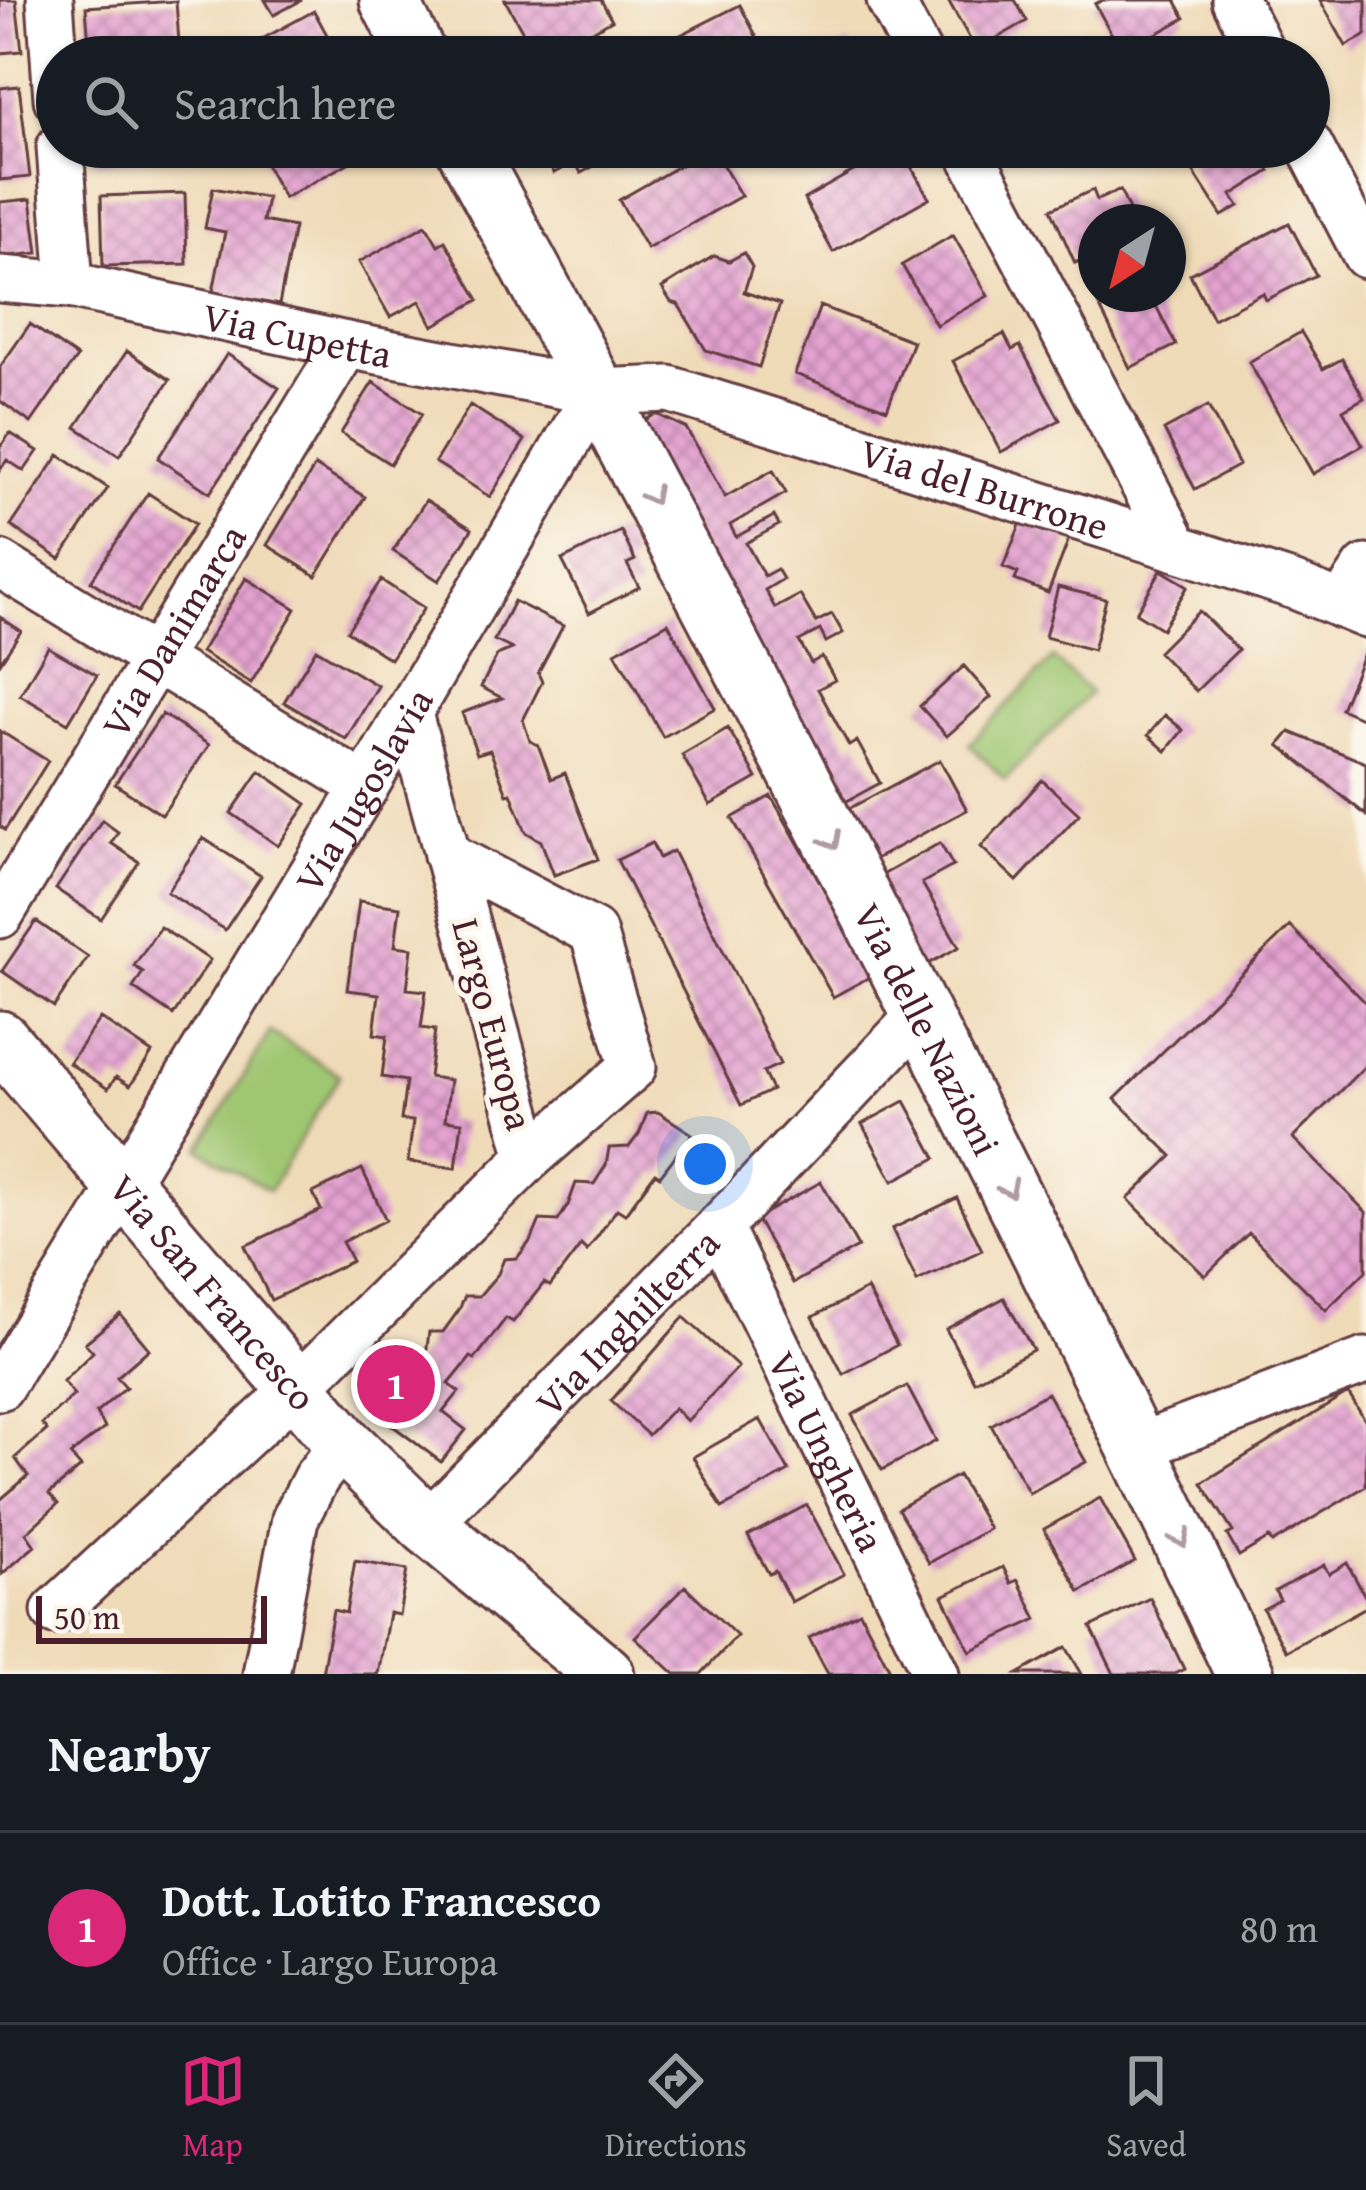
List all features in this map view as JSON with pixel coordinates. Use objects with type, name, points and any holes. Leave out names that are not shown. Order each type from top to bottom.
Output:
[{"type":"main road","points":[[388,0],[407,36]]},
{"type":"main road","name":"Via delle Nazioni","points":[[476,168],[922,1013],[1245,1674]]},
{"type":"main road","name":"Via San Francesco","points":[[0,1040],[344,1443],[427,1525],[605,1674]]},
{"type":"street","points":[[50,0],[53,36]]},
{"type":"street","points":[[889,0],[909,36]]},
{"type":"street","points":[[1235,0],[1253,36]]},
{"type":"street","points":[[62,168],[70,286]]},
{"type":"street","points":[[978,168],[1177,548]]},
{"type":"street","points":[[1321,168],[1366,255]]},
{"type":"street","name":"Via Cupetta","points":[[0,279],[70,286],[598,392]]},
{"type":"street","name":"Via Danimarca","points":[[0,914],[346,345]]},
{"type":"street","name":"Via del Burrone","points":[[598,392],[669,389],[1177,548],[1353,610]]},
{"type":"street","name":"Via Jugoslavia","points":[[0,1387],[409,714],[598,392]]},
{"type":"street","points":[[0,565],[365,787]]},
{"type":"street","points":[[1353,610],[1366,568]]},
{"type":"street","name":"Largo Europa","points":[[55,1611],[297,1388],[530,1156],[409,714]]},
{"type":"street","points":[[447,855],[593,932],[633,1067],[530,1156]]},
{"type":"street","name":"Via Inghilterra","points":[[427,1525],[922,1013]]},
{"type":"street","name":"Via Ungheria","points":[[719,1227],[936,1674]]},
{"type":"street","points":[[1137,1447],[1365,1361]]},
{"type":"street","points":[[266,1674],[296,1519],[316,1478],[344,1443]]},
{"type":"green space","points":[[1053,658],[1090,693],[1005,780],[969,744]]},
{"type":"green space","points":[[270,1032],[340,1075],[269,1191],[200,1149]]},
{"type":"building","points":[[0,0],[16,0],[22,51],[0,53]]},
{"type":"building","points":[[265,0],[302,0],[274,15]]},
{"type":"building","points":[[505,0],[601,0],[612,20],[583,36],[525,36]]},
{"type":"building","points":[[948,0],[1015,0],[1027,21],[1001,36],[968,36]]},
{"type":"building","points":[[1175,0],[1185,18],[1153,36],[1113,36],[1095,4]]},
{"type":"building","points":[[1320,0],[1366,0],[1366,35],[1346,46]]},
{"type":"building","points":[[176,1],[178,36],[88,36],[86,7]]},
{"type":"building","points":[[740,5],[756,36],[679,36]]},
{"type":"building","points":[[314,11],[328,36],[268,36]]},
{"type":"building","points":[[19,86],[30,177],[0,180],[0,88]]},
{"type":"building","points":[[268,168],[339,168],[284,198]]},
{"type":"building","points":[[675,168],[724,168],[741,196],[647,249],[619,200]]},
{"type":"building","points":[[859,168],[912,168],[929,198],[833,252],[804,199]]},
{"type":"building","points":[[1191,168],[1268,168],[1232,195],[1239,206],[1222,216]]},
{"type":"building","points":[[213,188],[267,198],[263,221],[294,227],[279,305],[213,292],[225,232],[205,228]]},
{"type":"building","points":[[1093,190],[1097,200],[1120,190],[1126,204],[1078,204],[1075,263],[1051,209]]},
{"type":"building","points":[[185,193],[187,264],[103,266],[101,196]]},
{"type":"building","points":[[31,199],[38,253],[0,257],[0,202]]},
{"type":"building","points":[[1289,223],[1316,275],[1266,300],[1263,293],[1213,319],[1190,274]]},
{"type":"building","points":[[426,225],[438,245],[445,241],[479,300],[433,326],[420,301],[390,317],[359,262]]},
{"type":"building","points":[[953,235],[988,296],[936,325],[902,265]]},
{"type":"building","points":[[744,253],[752,267],[744,292],[780,304],[759,367],[706,350],[678,304],[662,288],[714,256],[729,261]]},
{"type":"building","points":[[820,306],[913,341],[887,409],[795,374]]},
{"type":"building","points":[[1102,312],[1159,312],[1176,345],[1130,368]]},
{"type":"building","points":[[30,324],[77,357],[31,423],[0,401],[0,367]]},
{"type":"building","points":[[1301,332],[1323,369],[1342,359],[1364,398],[1343,410],[1363,445],[1313,474],[1249,362]]},
{"type":"building","points":[[1004,334],[1012,350],[1020,346],[1060,420],[1001,452],[953,361]]},
{"type":"building","points":[[127,351],[170,380],[119,456],[76,427]]},
{"type":"building","points":[[227,354],[279,388],[210,493],[158,458]]},
{"type":"building","points":[[373,382],[422,414],[390,464],[341,433]]},
{"type":"building","points":[[470,405],[525,440],[490,497],[435,462]]},
{"type":"building","points":[[1208,406],[1239,465],[1195,489],[1164,430]]},
{"type":"building","points":[[656,414],[686,428],[725,497],[773,470],[786,493],[730,525],[736,537],[774,516],[779,525],[746,543],[764,576],[777,569],[783,579],[765,590],[775,608],[800,595],[816,622],[832,614],[843,633],[826,642],[820,630],[799,641],[811,663],[822,657],[835,680],[818,689],[849,746],[857,741],[880,783],[836,807],[630,429]]},
{"type":"building","points":[[10,433],[38,451],[24,471],[7,460],[0,470],[0,444]]},
{"type":"building","points":[[59,455],[108,488],[60,559],[11,526]]},
{"type":"building","points":[[315,466],[365,497],[316,576],[267,545]]},
{"type":"building","points":[[148,493],[195,524],[138,612],[91,581]]},
{"type":"building","points":[[426,500],[472,529],[439,581],[393,551]]},
{"type":"building","points":[[1022,520],[1069,539],[1048,593],[1015,580],[1018,573],[1003,567]]},
{"type":"building","points":[[621,531],[635,560],[627,564],[639,587],[589,613],[562,560]]},
{"type":"building","points":[[1161,570],[1188,586],[1162,629],[1136,613]]},
{"type":"building","points":[[246,578],[296,609],[251,683],[201,652]]},
{"type":"building","points":[[381,580],[424,608],[390,659],[347,631]]},
{"type":"building","points":[[1058,587],[1106,599],[1093,650],[1045,637]]},
{"type":"building","points":[[514,601],[563,626],[538,673],[542,682],[523,720],[551,779],[565,773],[598,859],[554,875],[541,841],[526,832],[490,750],[477,754],[462,713],[502,698],[481,687],[497,655],[512,649],[494,640]]},
{"type":"building","points":[[1199,611],[1238,650],[1196,691],[1158,652]]},
{"type":"building","points":[[0,617],[21,631],[0,663]]},
{"type":"building","points":[[668,623],[715,708],[663,737],[615,652]]},
{"type":"building","points":[[48,647],[97,675],[68,723],[20,695]]},
{"type":"building","points":[[1366,648],[1366,720],[1341,709]]},
{"type":"building","points":[[316,649],[378,686],[346,739],[284,702]]},
{"type":"building","points":[[964,666],[991,697],[947,736],[920,706]]},
{"type":"building","points":[[162,714],[209,745],[162,815],[115,784]]},
{"type":"building","points":[[1165,715],[1183,730],[1166,751],[1148,735]]},
{"type":"building","points":[[728,728],[757,778],[710,805],[682,755]]},
{"type":"building","points":[[0,731],[48,761],[5,830],[0,826]]},
{"type":"building","points":[[1290,732],[1366,763],[1366,815],[1279,745]]},
{"type":"building","points":[[940,760],[967,810],[864,865],[837,815]]},
{"type":"building","points":[[260,771],[307,804],[278,846],[231,813]]},
{"type":"building","points":[[1042,780],[1079,814],[1017,881],[981,847]]},
{"type":"building","points":[[771,796],[873,975],[833,997],[732,818]]},
{"type":"building","points":[[102,820],[118,832],[111,843],[139,862],[101,919],[56,889]]},
{"type":"building","points":[[203,838],[261,876],[225,930],[167,892]]},
{"type":"building","points":[[652,843],[659,858],[673,851],[780,1064],[763,1072],[772,1090],[741,1105],[617,860]]},
{"type":"building","points":[[940,843],[953,866],[922,883],[959,947],[917,970],[868,883]]},
{"type":"building","points":[[359,901],[400,907],[395,946],[412,948],[407,989],[426,991],[421,1028],[435,1030],[429,1077],[450,1080],[445,1120],[462,1122],[456,1168],[408,1162],[413,1121],[401,1120],[406,1081],[382,1077],[387,1036],[374,1034],[379,994],[347,990]]},
{"type":"building","points":[[36,921],[88,957],[54,1007],[2,971]]},
{"type":"building","points":[[1290,926],[1366,1003],[1366,1065],[1293,1138],[1366,1212],[1366,1271],[1326,1310],[1249,1233],[1205,1276],[1128,1199],[1172,1156],[1115,1099]]},
{"type":"building","points":[[160,927],[210,960],[173,1015],[133,988],[143,972],[134,966]]},
{"type":"building","points":[[100,1018],[152,1053],[130,1086],[116,1077],[108,1089],[69,1063]]},
{"type":"building","points":[[905,1101],[936,1158],[893,1181],[862,1124]]},
{"type":"building","points":[[658,1112],[692,1134],[625,1214],[617,1209],[587,1251],[581,1245],[550,1286],[544,1283],[513,1322],[506,1318],[449,1384],[459,1392],[443,1412],[466,1430],[441,1462],[389,1423],[425,1370],[416,1362],[427,1348],[429,1332],[443,1332],[465,1296],[479,1296],[504,1259],[517,1258],[540,1220],[558,1221],[576,1183],[594,1184],[606,1165],[609,1148],[629,1147],[647,1113]]},
{"type":"building","points":[[362,1169],[386,1220],[342,1242],[352,1261],[271,1300],[245,1246],[321,1210],[313,1193]]},
{"type":"building","points":[[821,1182],[858,1247],[793,1283],[756,1218]]},
{"type":"building","points":[[957,1198],[982,1250],[917,1281],[892,1229]]},
{"type":"building","points":[[867,1289],[897,1345],[843,1374],[813,1317]]},
{"type":"building","points":[[1004,1298],[1033,1350],[974,1381],[946,1329]]},
{"type":"building","points":[[120,1314],[149,1349],[117,1377],[126,1387],[96,1413],[105,1428],[70,1455],[81,1467],[49,1494],[58,1504],[26,1533],[35,1546],[2,1574],[0,1500],[28,1476],[15,1458],[47,1430],[42,1424],[74,1395],[63,1381],[93,1352],[85,1343]]},
{"type":"building","points":[[684,1317],[738,1367],[687,1421],[674,1408],[648,1435],[611,1401]]},
{"type":"building","points":[[907,1386],[936,1441],[882,1470],[852,1415]]},
{"type":"building","points":[[1047,1393],[1086,1462],[1029,1493],[991,1425]]},
{"type":"building","points":[[1348,1393],[1366,1422],[1366,1486],[1272,1543],[1269,1538],[1239,1556],[1227,1535],[1233,1532],[1202,1483]]},
{"type":"building","points":[[760,1419],[789,1471],[722,1508],[693,1457]]},
{"type":"building","points":[[958,1475],[989,1529],[929,1563],[898,1509]]},
{"type":"building","points":[[1100,1498],[1135,1561],[1080,1592],[1044,1529]]},
{"type":"building","points":[[807,1505],[844,1574],[791,1602],[748,1536]]},
{"type":"building","points":[[355,1561],[407,1570],[399,1615],[389,1613],[378,1674],[322,1674],[333,1610],[346,1613]]},
{"type":"building","points":[[1347,1563],[1366,1607],[1286,1651],[1263,1609],[1280,1600],[1275,1591],[1324,1565],[1329,1574]]},
{"type":"building","points":[[1003,1567],[1011,1583],[1018,1580],[1037,1619],[970,1651],[943,1596]]},
{"type":"building","points":[[685,1586],[737,1636],[701,1674],[675,1674],[635,1637]]},
{"type":"building","points":[[1150,1598],[1184,1669],[1174,1674],[1114,1674],[1091,1627]]},
{"type":"building","points":[[860,1612],[889,1668],[878,1674],[828,1674],[809,1638]]},
{"type":"building","points":[[1066,1647],[1082,1674],[1018,1674]]},
{"type":"place","name":"Dott. Lotito Francesco","points":[[396,1384]]}]
